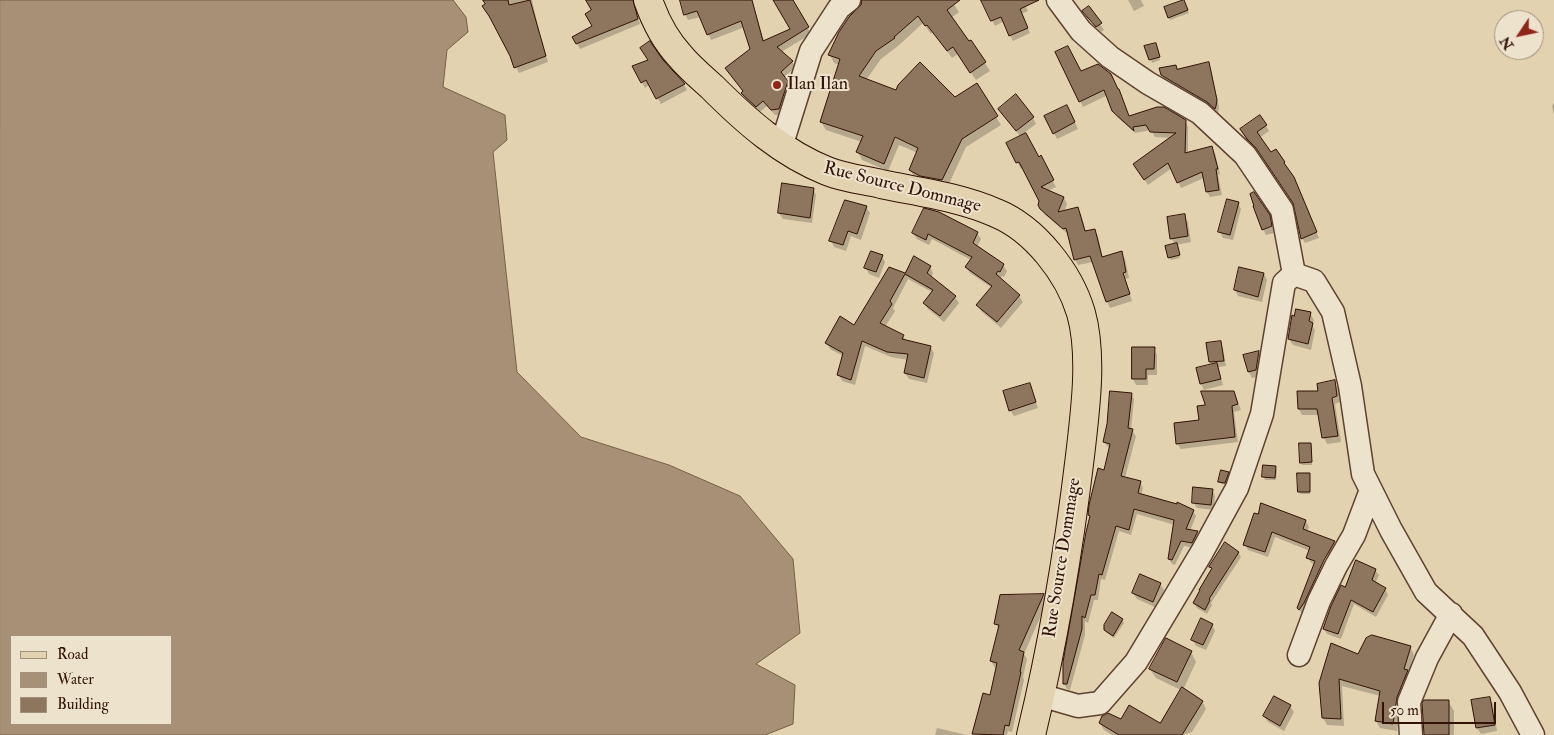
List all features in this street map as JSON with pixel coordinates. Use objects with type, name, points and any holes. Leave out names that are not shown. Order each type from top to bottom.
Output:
[{"type":"main road","name":"Rue Source Dommage","points":[[648,0],[656,21],[678,55],[769,139],[829,172],[964,202],[997,213],[1012,221],[1044,248],[1063,273],[1072,290],[1081,313],[1086,339],[1087,362],[1084,423],[1072,520],[1031,735]]},
{"type":"street","points":[[781,147],[810,51],[840,8],[849,0]]},
{"type":"street","points":[[1058,0],[1081,31],[1110,57],[1148,83],[1200,113],[1245,155],[1282,210],[1294,274]]},
{"type":"street","points":[[1294,274],[1314,281],[1334,312],[1350,386],[1363,474],[1391,530],[1426,592],[1473,636],[1510,692],[1533,735]]},
{"type":"street","points":[[1040,695],[1078,706],[1100,702],[1136,662],[1202,552],[1237,488],[1262,414],[1284,283],[1294,274]]},
{"type":"street","points":[[1299,655],[1319,601],[1354,535],[1371,490]]},
{"type":"street","points":[[1411,735],[1409,702],[1427,658],[1451,614]]},
{"type":"water","points":[[0,0],[453,0],[466,17],[468,32],[447,50],[443,87],[505,115],[507,140],[493,152],[517,372],[581,437],[669,465],[740,496],[793,559],[800,633],[756,664],[795,685],[793,724],[765,735],[0,735]]},
{"type":"building","points":[[483,0],[508,0],[509,5],[530,0],[546,56],[514,68],[510,56],[482,6],[485,4]]},
{"type":"building","points":[[586,0],[633,0],[638,19],[576,44],[572,37],[592,26],[585,14],[591,10]]},
{"type":"building","points":[[680,0],[752,0],[763,41],[790,29],[773,0],[793,0],[809,27],[777,47],[793,61],[781,72],[788,81],[779,109],[771,110],[763,101],[756,107],[741,93],[743,91],[725,68],[750,49],[741,21],[707,35],[697,11],[684,15]]},
{"type":"building","points":[[862,0],[960,0],[947,10],[986,62],[970,73],[953,47],[947,51],[918,16],[895,38],[876,51],[859,76],[896,90],[898,85],[920,62],[955,97],[977,83],[998,116],[962,139],[942,180],[920,176],[909,170],[918,148],[895,137],[884,164],[856,152],[863,136],[820,122],[840,59],[828,55],[839,32],[849,17],[861,5]]},
{"type":"building","points":[[981,0],[1039,0],[1020,9],[1028,28],[1009,36],[1001,17],[991,21]]},
{"type":"building","points":[[1184,0],[1188,10],[1168,18],[1164,7]]},
{"type":"building","points":[[1089,6],[1102,23],[1096,27],[1082,11]]},
{"type":"building","points":[[650,41],[663,60],[685,84],[656,99],[646,80],[641,83],[632,66],[648,60],[640,48]]},
{"type":"building","points":[[1156,43],[1160,57],[1149,60],[1144,46]]},
{"type":"building","points":[[1068,46],[1081,71],[1098,64],[1111,74],[1129,116],[1157,107],[1164,107],[1186,120],[1185,153],[1212,146],[1218,169],[1216,169],[1219,190],[1206,192],[1202,172],[1177,183],[1168,163],[1144,180],[1133,164],[1176,133],[1150,132],[1146,125],[1133,127],[1134,131],[1112,111],[1104,90],[1079,102],[1055,52]]},
{"type":"building","points":[[1209,62],[1217,100],[1215,109],[1207,102],[1161,75],[1159,68],[1176,65],[1177,69]]},
{"type":"building","points":[[1016,94],[1034,117],[1016,131],[998,109]]},
{"type":"building","points":[[1067,105],[1075,122],[1053,134],[1044,116]]},
{"type":"building","points":[[1260,115],[1267,125],[1257,132],[1271,152],[1276,149],[1294,177],[1317,232],[1301,239],[1293,203],[1256,148],[1240,129]]},
{"type":"building","points":[[1026,133],[1039,157],[1041,155],[1054,180],[1041,187],[1064,197],[1058,212],[1078,207],[1085,231],[1095,229],[1102,257],[1122,251],[1126,272],[1123,273],[1130,294],[1106,302],[1090,256],[1074,260],[1066,228],[1063,229],[1040,209],[1039,201],[1019,162],[1016,163],[1006,143]]},
{"type":"building","points":[[782,183],[814,188],[810,218],[778,213]]},
{"type":"building","points":[[1254,192],[1270,215],[1272,226],[1262,230],[1250,194]]},
{"type":"building","points":[[1227,199],[1239,202],[1230,235],[1218,232]]},
{"type":"building","points":[[845,200],[867,206],[857,234],[848,231],[843,245],[829,241]]},
{"type":"building","points":[[924,208],[939,212],[978,232],[973,243],[1004,264],[1000,272],[998,271],[996,274],[1020,295],[997,322],[976,305],[992,286],[965,267],[972,257],[928,234],[926,240],[912,233]]},
{"type":"building","points":[[1185,214],[1188,236],[1170,239],[1167,217]]},
{"type":"building","points":[[1177,243],[1180,255],[1168,258],[1165,246]]},
{"type":"building","points":[[871,251],[883,255],[876,272],[864,268]]},
{"type":"building","points":[[914,256],[931,266],[927,273],[956,296],[940,316],[923,303],[933,290],[905,274],[890,301],[892,304],[880,323],[904,335],[902,339],[931,346],[924,378],[904,373],[908,354],[887,352],[862,341],[851,380],[837,375],[843,353],[825,343],[840,316],[854,325],[889,267],[905,273]]},
{"type":"building","points":[[1239,267],[1264,273],[1258,297],[1234,290]]},
{"type":"building","points":[[1296,309],[1311,312],[1309,321],[1313,323],[1308,344],[1288,339],[1292,315],[1294,316]]},
{"type":"building","points":[[1221,341],[1224,361],[1209,362],[1206,343]]},
{"type":"building","points":[[1132,347],[1155,347],[1154,369],[1146,369],[1146,379],[1132,379]]},
{"type":"building","points":[[1259,351],[1256,370],[1248,372],[1243,355]]},
{"type":"building","points":[[1217,363],[1221,379],[1200,384],[1196,368]]},
{"type":"building","points":[[1335,380],[1337,396],[1332,398],[1338,436],[1322,438],[1317,409],[1298,409],[1297,391],[1318,391],[1317,384]]},
{"type":"building","points":[[1030,383],[1036,402],[1009,411],[1003,391]]},
{"type":"building","points":[[1110,391],[1132,393],[1128,428],[1133,429],[1121,476],[1141,481],[1138,493],[1177,504],[1177,502],[1194,510],[1186,529],[1198,531],[1192,543],[1181,541],[1172,560],[1168,559],[1174,520],[1134,509],[1129,530],[1116,526],[1102,575],[1099,574],[1095,595],[1091,595],[1085,618],[1082,616],[1082,629],[1067,684],[1063,684],[1063,662],[1090,516],[1088,515],[1089,505],[1098,468],[1104,470],[1110,444],[1103,442],[1107,424]]},
{"type":"building","points":[[1201,391],[1234,391],[1238,404],[1232,406],[1235,437],[1176,444],[1174,423],[1199,420],[1197,406],[1205,405]]},
{"type":"building","points":[[1299,443],[1311,443],[1312,462],[1300,463]]},
{"type":"building","points":[[1263,465],[1276,466],[1275,478],[1262,477]]},
{"type":"building","points":[[1221,470],[1229,472],[1225,483],[1218,482]]},
{"type":"building","points":[[1297,473],[1310,473],[1310,492],[1298,492]]},
{"type":"building","points":[[1193,487],[1213,489],[1211,505],[1192,503]]},
{"type":"building","points":[[1261,503],[1306,520],[1303,529],[1335,541],[1299,610],[1297,608],[1315,561],[1306,558],[1310,547],[1272,532],[1265,552],[1243,545],[1254,513],[1258,514]]},
{"type":"building","points":[[1225,542],[1239,552],[1209,599],[1205,610],[1193,603],[1212,568],[1209,567]]},
{"type":"building","points":[[1356,560],[1376,569],[1372,580],[1386,588],[1373,612],[1351,600],[1338,634],[1323,629],[1341,585],[1345,587]]},
{"type":"building","points":[[1140,574],[1161,583],[1153,602],[1132,593]]},
{"type":"building","points":[[1044,594],[1019,650],[1024,652],[1009,726],[1005,725],[1003,735],[972,734],[983,693],[990,695],[997,663],[990,661],[999,625],[994,624],[1000,595]]},
{"type":"building","points":[[1112,612],[1123,619],[1113,636],[1104,630],[1104,625]]},
{"type":"building","points":[[1201,618],[1213,624],[1203,645],[1191,640]]},
{"type":"building","points":[[1372,635],[1411,646],[1404,669],[1408,670],[1397,697],[1393,724],[1375,721],[1380,691],[1339,679],[1341,719],[1322,718],[1319,683],[1331,643],[1358,654],[1366,638]]},
{"type":"building","points":[[1166,638],[1192,651],[1177,682],[1149,669]]},
{"type":"building","points":[[1182,687],[1203,701],[1182,735],[1119,735],[1099,723],[1102,716],[1108,713],[1121,719],[1129,705],[1160,723]]},
{"type":"building","points":[[1274,696],[1291,705],[1280,726],[1263,716]]},
{"type":"building","points":[[1490,697],[1495,725],[1476,728],[1471,700]]},
{"type":"building","points":[[1424,700],[1449,700],[1449,735],[1424,735],[1422,704]]},
{"type":"place","name":"Ilan Ilan","points":[[777,85]]}]
